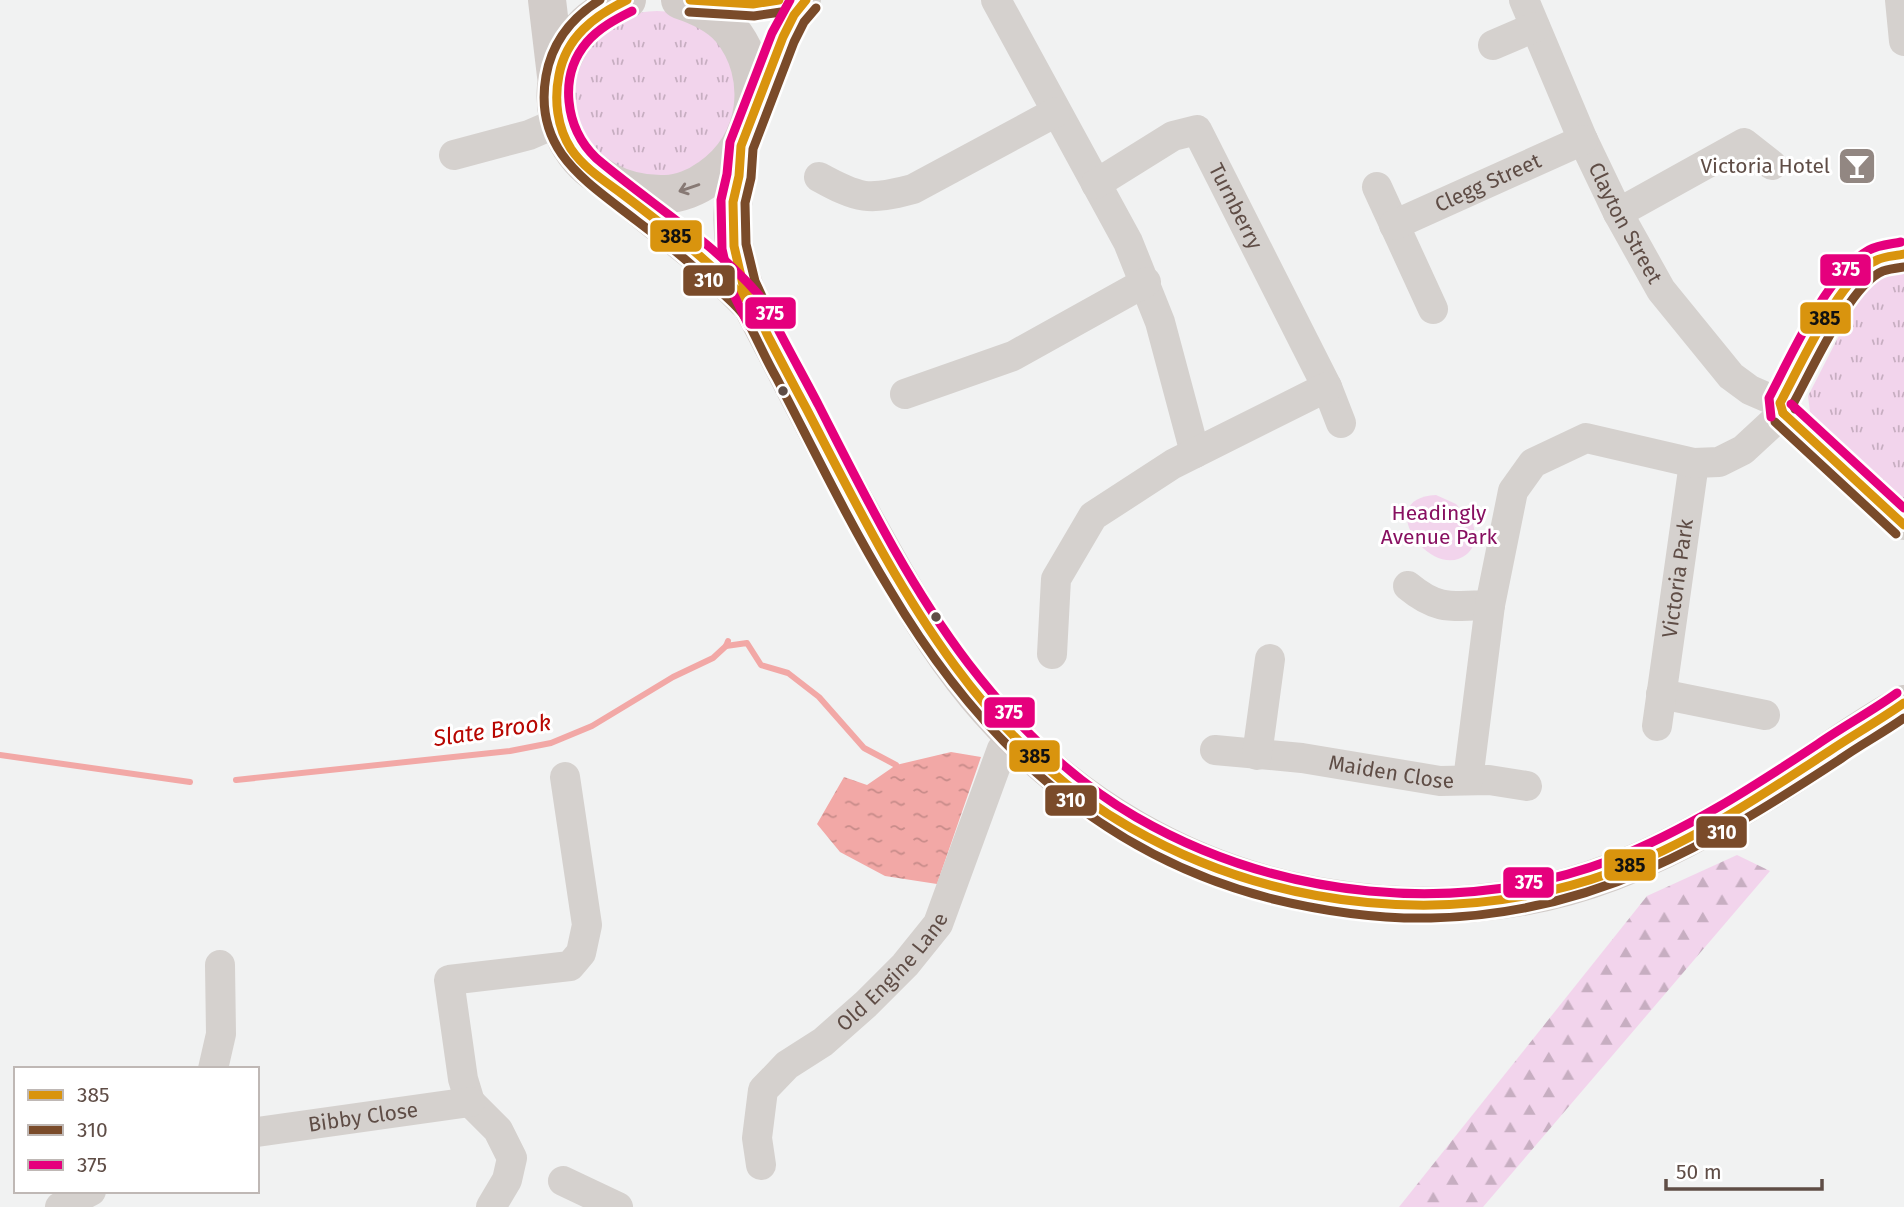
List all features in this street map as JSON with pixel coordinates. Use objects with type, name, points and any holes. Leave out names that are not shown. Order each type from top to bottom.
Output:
[{"type":"main road","points":[[547,0],[559,122],[570,148],[588,169],[712,266],[752,306]]},
{"type":"main road","points":[[556,82],[564,55],[579,31],[601,12],[627,0]]},
{"type":"main road","points":[[680,0],[703,8],[729,29],[747,57],[755,89],[732,225],[738,266],[752,306],[856,503],[906,594],[974,692],[1058,777],[1131,829],[1214,868],[1263,885],[1368,904],[1418,906],[1508,900],[1610,873],[1664,850],[1766,793],[1903,704]]},
{"type":"main road","points":[[610,184],[639,194],[668,194],[697,186],[722,170],[746,134]]},
{"type":"street","points":[[690,0],[726,4],[779,0]]},
{"type":"street","points":[[746,134],[783,37],[794,15],[806,0]]},
{"type":"street","points":[[1900,0],[1904,41]]},
{"type":"street","points":[[1001,2],[1056,112],[1128,242],[1146,282],[1160,322],[1195,453]]},
{"type":"street","points":[[1493,46],[1530,13]]},
{"type":"street","name":"Clayton Street","points":[[1530,13],[1583,140],[1618,213],[1671,304],[1731,376],[1782,408],[1904,525]]},
{"type":"street","points":[[819,177],[849,193],[867,198],[913,190],[1056,112]]},
{"type":"street","points":[[454,155],[529,135],[559,122]]},
{"type":"street","name":"Turnberry","points":[[1096,184],[1173,136],[1197,130],[1327,387],[1341,423]]},
{"type":"street","name":"Clegg Street","points":[[1394,225],[1583,140]]},
{"type":"street","points":[[1618,213],[1744,143],[1772,165]]},
{"type":"street","points":[[1377,187],[1433,309]]},
{"type":"street","points":[[1468,780],[1490,605],[1513,491],[1533,463],[1586,438],[1694,463],[1719,462],[1737,453],[1754,441],[1782,408],[1839,296],[1853,278],[1876,260],[1904,254]]},
{"type":"street","points":[[905,394],[1013,356],[1146,282]]},
{"type":"street","points":[[1052,654],[1056,579],[1093,516],[1174,464],[1327,387]]},
{"type":"street","name":"Victoria Park","points":[[1657,726],[1694,463]]},
{"type":"street","points":[[1407,583],[1424,600],[1445,606],[1490,605]]},
{"type":"street","points":[[1256,755],[1274,656]]},
{"type":"street","points":[[1661,694],[1765,715]]},
{"type":"street","name":"Old Engine Lane","points":[[761,1165],[757,1138],[763,1090],[787,1065],[823,1042],[866,1004],[905,965],[938,924],[1002,749]]},
{"type":"street","name":"Maiden Close","points":[[1214,750],[1302,758],[1440,781],[1489,780],[1527,786]]},
{"type":"street","points":[[491,1207],[507,1180],[512,1158],[498,1130],[470,1102],[463,1079],[449,980],[570,966],[581,953],[587,925],[565,777]]},
{"type":"street","points":[[213,1067],[221,1034],[219,965]]},
{"type":"street","name":"Bibby Close","points":[[259,1132],[470,1102]]},
{"type":"street","points":[[563,1181],[618,1207]]},
{"type":"street","points":[[60,1207],[88,1193]]},
{"type":"green space","points":[[657,11],[689,18],[704,25],[716,36],[727,48],[734,63],[741,95],[734,127],[727,142],[716,154],[704,165],[689,172],[657,179],[625,172],[610,165],[598,154],[587,142],[580,127],[573,95],[580,63],[587,48],[598,36],[610,25],[625,18]]},
{"type":"green space","points":[[1892,271],[1904,272],[1904,505],[1811,420],[1808,396],[1866,283]]},
{"type":"green space","name":"Headingly Avenue Park","points":[[1436,495],[1456,504],[1473,524],[1474,544],[1467,554],[1453,560],[1438,558],[1424,549],[1414,537],[1408,523],[1408,510],[1417,500]]},
{"type":"green space","points":[[1737,855],[1770,871],[1483,1207],[1399,1207],[1647,896]]},
{"type":"water","points":[[951,752],[981,757],[937,884],[885,876],[840,852],[817,824],[844,777],[867,785],[896,765]]},
{"type":"waterway","name":"Slate Brook","points":[[236,780],[510,751],[551,743],[592,726],[673,677],[713,658],[728,641]]},
{"type":"waterway","points":[[726,646],[747,643],[761,665],[788,673],[819,697],[864,748],[896,765]]},
{"type":"waterway","name":"Slate Brook","points":[[0,755],[190,782]]},
{"type":"transit line","name":"310","points":[[600,0],[564,32],[549,64],[544,102],[548,125],[556,144],[582,177],[689,262],[742,313],[875,564],[925,644],[962,695],[1004,741],[1048,783],[1097,820],[1150,852],[1207,878],[1269,898],[1309,907],[1370,916],[1411,918],[1489,914],[1544,904],[1597,889],[1647,870],[1743,820],[1904,718]]},
{"type":"transit line","name":"385","points":[[627,0],[603,13],[583,29],[568,50],[559,75],[557,104],[566,141],[588,168],[688,245],[749,302],[760,318],[876,540],[913,604],[955,666],[993,713],[1035,756],[1081,795],[1131,828],[1187,856],[1245,878],[1306,893],[1368,903],[1430,905],[1492,901],[1553,890],[1613,872],[1671,847],[1753,801],[1904,703]]},
{"type":"transit line","name":"385","points":[[690,0],[753,4],[779,0]]},
{"type":"transit line","name":"375","points":[[749,326],[731,289],[722,249],[721,200],[730,142],[772,33],[790,0]]},
{"type":"transit line","name":"385","points":[[760,321],[743,285],[734,246],[733,202],[739,176],[741,146],[783,37],[794,15],[806,0]]},
{"type":"transit line","name":"310","points":[[771,316],[755,281],[746,244],[745,203],[751,178],[753,149],[794,42],[804,22],[816,8]]},
{"type":"transit line","name":"375","points":[[632,11],[608,24],[592,37],[578,56],[569,86],[569,101],[577,132],[596,158],[721,257],[762,298],[888,538],[946,633],[1004,707],[1044,748],[1088,785],[1136,817],[1191,845],[1248,866],[1308,882],[1369,891],[1430,894],[1492,889],[1552,878],[1611,860],[1665,836],[1743,792],[1897,693]]},
{"type":"transit line","name":"310","points":[[689,12],[754,16],[781,12]]},
{"type":"transit line","name":"375","points":[[1771,417],[1769,398],[1812,316],[1839,276],[1869,250],[1901,242]]},
{"type":"transit line","name":"385","points":[[1783,413],[1780,403],[1835,302],[1863,269],[1877,260],[1904,254]]},
{"type":"transit line","name":"310","points":[[1795,409],[1793,404],[1832,330],[1858,293],[1870,279],[1883,271],[1904,267]]},
{"type":"transit line","name":"375","points":[[1791,404],[1904,508]]},
{"type":"transit line","name":"385","points":[[1783,413],[1904,525]]},
{"type":"transit line","name":"310","points":[[1775,422],[1896,534]]},
{"type":"place","name":"Victoria Hotel","points":[[1857,166]]}]
